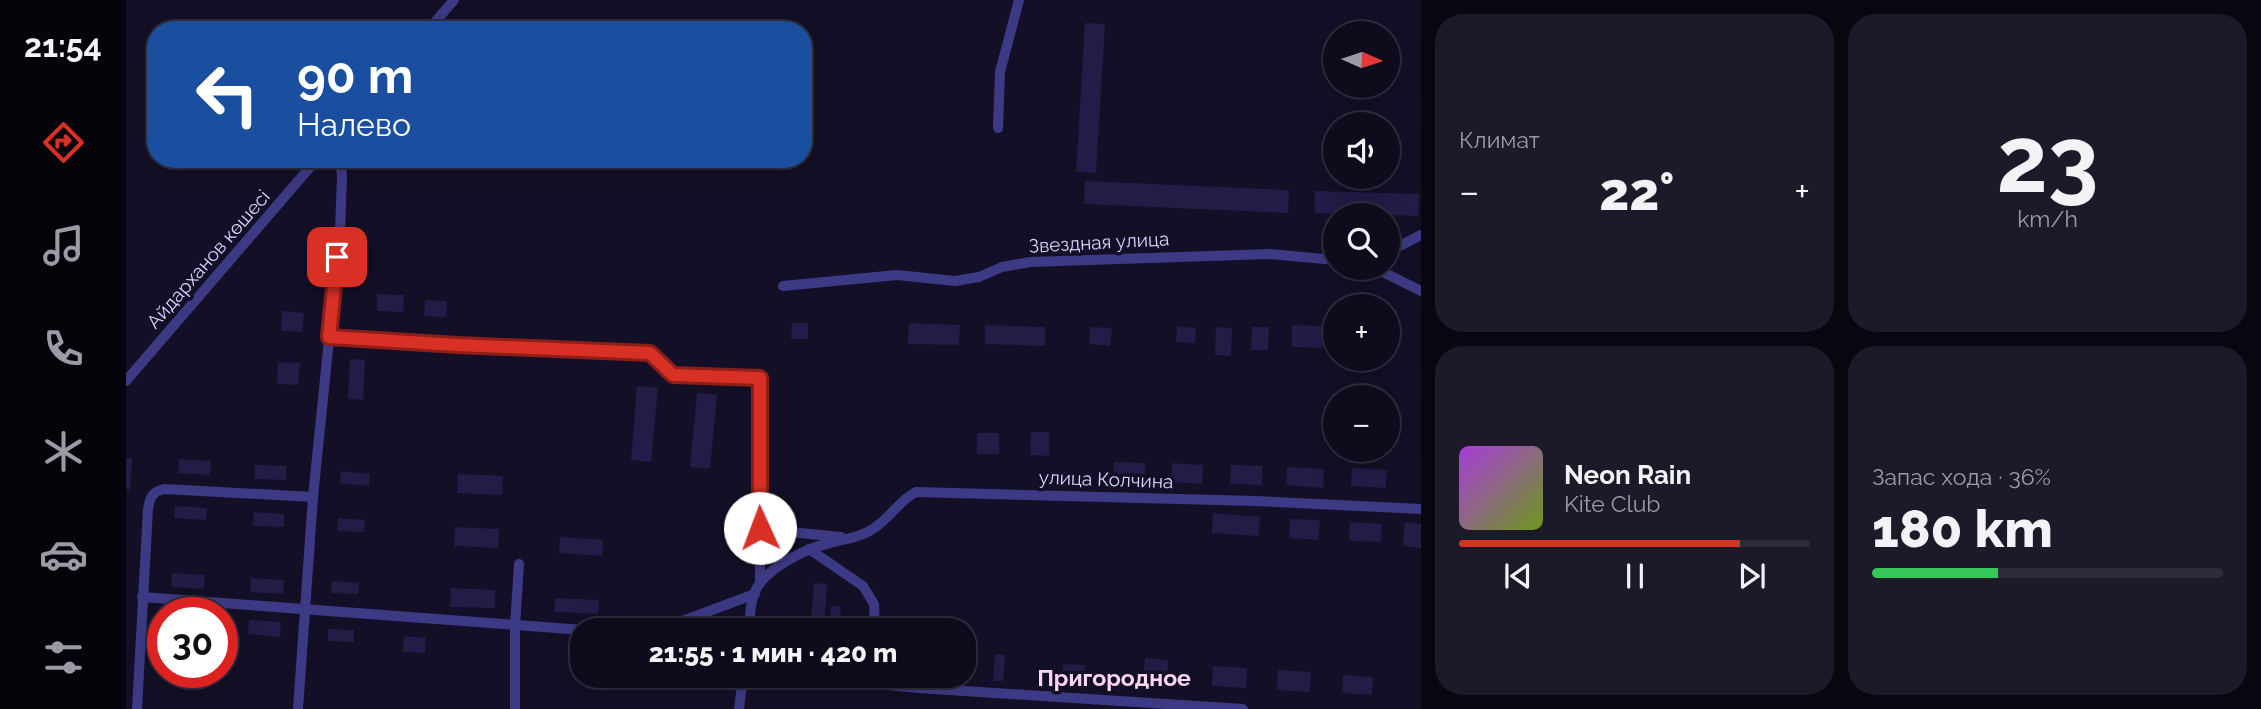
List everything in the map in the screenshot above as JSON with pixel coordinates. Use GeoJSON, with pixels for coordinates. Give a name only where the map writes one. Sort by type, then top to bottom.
{"type":"FeatureCollection","features":[{"type":"Feature","properties":{"kind":"street"},"geometry":{"type":"LineString","coordinates":[[436,21],[454,0]]}},
{"type":"Feature","properties":{"kind":"street"},"geometry":{"type":"LineString","coordinates":[[998,128],[1000,72],[1019,0]]}},
{"type":"Feature","properties":{"kind":"street","name":"Айдарханов көшесі"},"geometry":{"type":"LineString","coordinates":[[126,381],[309,168]]}},
{"type":"Feature","properties":{"kind":"street"},"geometry":{"type":"LineString","coordinates":[[298,709],[313,497],[340,230],[341,168]]}},
{"type":"Feature","properties":{"kind":"street"},"geometry":{"type":"LineString","coordinates":[[1400,246],[1421,235]]}},
{"type":"Feature","properties":{"kind":"street","name":"Звездная улица"},"geometry":{"type":"LineString","coordinates":[[783,286],[897,275],[955,281],[1030,262],[1269,254],[1323,259]]}},
{"type":"Feature","properties":{"kind":"street"},"geometry":{"type":"LineString","coordinates":[[1399,280],[1421,291]]}},
{"type":"Feature","properties":{"kind":"street"},"geometry":{"type":"LineString","coordinates":[[329,337],[650,353],[673,375],[760,378],[760,528],[757,589],[750,618]]}},
{"type":"Feature","properties":{"kind":"street"},"geometry":{"type":"LineString","coordinates":[[137,709],[150,497],[156,491],[164,489],[313,497]]}},
{"type":"Feature","properties":{"kind":"street","name":"улица Колчина"},"geometry":{"type":"LineString","coordinates":[[689,618],[757,589],[786,561],[809,549],[851,539],[871,531],[898,508],[905,497],[916,492],[1255,501],[1421,509]]}},
{"type":"Feature","properties":{"kind":"street"},"geometry":{"type":"LineString","coordinates":[[760,528],[851,539]]}},
{"type":"Feature","properties":{"kind":"street"},"geometry":{"type":"LineString","coordinates":[[809,549],[863,586],[874,604],[875,618]]}},
{"type":"Feature","properties":{"kind":"street"},"geometry":{"type":"LineString","coordinates":[[515,709],[515,625],[519,564]]}},
{"type":"Feature","properties":{"kind":"street"},"geometry":{"type":"LineString","coordinates":[[142,597],[570,629]]}},
{"type":"Feature","properties":{"kind":"street"},"geometry":{"type":"LineString","coordinates":[[739,709],[742,688]]}},
{"type":"Feature","properties":{"kind":"street"},"geometry":{"type":"LineString","coordinates":[[918,688],[1244,709]]}},
{"type":"Feature","properties":{"kind":"building"},"geometry":{"type":"Polygon","coordinates":[[[1085,23],[1105,24],[1096,173],[1076,172],[1085,23]]]}},
{"type":"Feature","properties":{"kind":"building"},"geometry":{"type":"Polygon","coordinates":[[[1085,181],[1289,190],[1288,213],[1084,204],[1085,181]]]}},
{"type":"Feature","properties":{"kind":"building"},"geometry":{"type":"Polygon","coordinates":[[[1315,191],[1419,194],[1418,216],[1400,215],[1400,203],[1323,203],[1323,213],[1315,213],[1315,191]]]}},
{"type":"Feature","properties":{"kind":"building"},"geometry":{"type":"Polygon","coordinates":[[[377,294],[404,295],[403,312],[377,311],[377,294]]]}},
{"type":"Feature","properties":{"kind":"building"},"geometry":{"type":"Polygon","coordinates":[[[425,300],[447,301],[446,317],[424,316],[425,300]]]}},
{"type":"Feature","properties":{"kind":"building"},"geometry":{"type":"Polygon","coordinates":[[[282,311],[304,313],[302,332],[281,331],[282,311]]]}},
{"type":"Feature","properties":{"kind":"building"},"geometry":{"type":"Polygon","coordinates":[[[792,323],[808,323],[808,339],[791,339],[792,323]]]}},
{"type":"Feature","properties":{"kind":"building"},"geometry":{"type":"Polygon","coordinates":[[[909,323],[960,325],[959,345],[908,344],[909,323]]]}},
{"type":"Feature","properties":{"kind":"building"},"geometry":{"type":"Polygon","coordinates":[[[985,325],[1045,327],[1045,346],[985,344],[985,325]]]}},
{"type":"Feature","properties":{"kind":"building"},"geometry":{"type":"Polygon","coordinates":[[[1292,325],[1323,326],[1323,348],[1292,347],[1292,325]]]}},
{"type":"Feature","properties":{"kind":"building"},"geometry":{"type":"Polygon","coordinates":[[[1177,326],[1196,328],[1195,343],[1176,342],[1177,326]]]}},
{"type":"Feature","properties":{"kind":"building"},"geometry":{"type":"Polygon","coordinates":[[[1090,327],[1112,328],[1110,346],[1089,344],[1090,327]]]}},
{"type":"Feature","properties":{"kind":"building"},"geometry":{"type":"Polygon","coordinates":[[[1216,327],[1232,328],[1231,356],[1215,355],[1216,327]]]}},
{"type":"Feature","properties":{"kind":"building"},"geometry":{"type":"Polygon","coordinates":[[[1252,327],[1269,327],[1268,350],[1251,350],[1252,327]]]}},
{"type":"Feature","properties":{"kind":"building"},"geometry":{"type":"Polygon","coordinates":[[[350,359],[365,360],[363,400],[348,399],[350,359]]]}},
{"type":"Feature","properties":{"kind":"building"},"geometry":{"type":"Polygon","coordinates":[[[278,362],[300,363],[298,385],[277,384],[278,362]]]}},
{"type":"Feature","properties":{"kind":"building"},"geometry":{"type":"Polygon","coordinates":[[[637,386],[658,388],[651,462],[631,460],[637,386]]]}},
{"type":"Feature","properties":{"kind":"building"},"geometry":{"type":"Polygon","coordinates":[[[697,393],[717,395],[710,469],[690,467],[697,393]]]}},
{"type":"Feature","properties":{"kind":"building"},"geometry":{"type":"Polygon","coordinates":[[[1031,432],[1049,432],[1049,456],[1030,455],[1031,432]]]}},
{"type":"Feature","properties":{"kind":"building"},"geometry":{"type":"Polygon","coordinates":[[[977,433],[999,433],[999,454],[977,454],[977,433]]]}},
{"type":"Feature","properties":{"kind":"building"},"geometry":{"type":"Polygon","coordinates":[[[126,458],[132,458],[130,490],[126,489],[126,458]]]}},
{"type":"Feature","properties":{"kind":"building"},"geometry":{"type":"Polygon","coordinates":[[[179,459],[211,461],[210,475],[178,473],[179,459]]]}},
{"type":"Feature","properties":{"kind":"building"},"geometry":{"type":"Polygon","coordinates":[[[1114,462],[1145,463],[1145,482],[1114,481],[1114,462]]]}},
{"type":"Feature","properties":{"kind":"building"},"geometry":{"type":"Polygon","coordinates":[[[1172,463],[1203,465],[1202,484],[1171,482],[1172,463]]]}},
{"type":"Feature","properties":{"kind":"building"},"geometry":{"type":"Polygon","coordinates":[[[255,465],[286,466],[286,480],[255,479],[255,465]]]}},
{"type":"Feature","properties":{"kind":"building"},"geometry":{"type":"Polygon","coordinates":[[[1231,465],[1262,466],[1262,485],[1230,484],[1231,465]]]}},
{"type":"Feature","properties":{"kind":"building"},"geometry":{"type":"Polygon","coordinates":[[[1287,467],[1324,469],[1323,488],[1286,485],[1287,467]]]}},
{"type":"Feature","properties":{"kind":"building"},"geometry":{"type":"Polygon","coordinates":[[[1352,468],[1387,470],[1386,488],[1351,486],[1352,468]]]}},
{"type":"Feature","properties":{"kind":"building"},"geometry":{"type":"Polygon","coordinates":[[[341,471],[370,474],[369,486],[340,483],[341,471]]]}},
{"type":"Feature","properties":{"kind":"building"},"geometry":{"type":"Polygon","coordinates":[[[458,474],[503,476],[502,495],[457,493],[458,474]]]}},
{"type":"Feature","properties":{"kind":"building"},"geometry":{"type":"Polygon","coordinates":[[[175,506],[207,508],[206,520],[174,518],[175,506]]]}},
{"type":"Feature","properties":{"kind":"building"},"geometry":{"type":"Polygon","coordinates":[[[254,512],[284,514],[284,527],[253,526],[254,512]]]}},
{"type":"Feature","properties":{"kind":"building"},"geometry":{"type":"Polygon","coordinates":[[[1213,513],[1260,517],[1258,536],[1212,533],[1213,513]]]}},
{"type":"Feature","properties":{"kind":"building"},"geometry":{"type":"Polygon","coordinates":[[[338,518],[365,520],[364,532],[338,531],[338,518]]]}},
{"type":"Feature","properties":{"kind":"building"},"geometry":{"type":"Polygon","coordinates":[[[1290,519],[1320,520],[1318,540],[1289,538],[1290,519]]]}},
{"type":"Feature","properties":{"kind":"building"},"geometry":{"type":"Polygon","coordinates":[[[1350,522],[1382,524],[1381,542],[1349,541],[1350,522]]]}},
{"type":"Feature","properties":{"kind":"building"},"geometry":{"type":"Polygon","coordinates":[[[1405,522],[1421,524],[1421,548],[1403,546],[1405,522]]]}},
{"type":"Feature","properties":{"kind":"building"},"geometry":{"type":"Polygon","coordinates":[[[455,527],[499,529],[498,548],[454,546],[455,527]]]}},
{"type":"Feature","properties":{"kind":"building"},"geometry":{"type":"Polygon","coordinates":[[[560,537],[603,540],[602,556],[559,553],[560,537]]]}},
{"type":"Feature","properties":{"kind":"building"},"geometry":{"type":"Polygon","coordinates":[[[172,573],[205,575],[204,589],[171,587],[172,573]]]}},
{"type":"Feature","properties":{"kind":"building"},"geometry":{"type":"Polygon","coordinates":[[[251,578],[284,580],[283,594],[250,592],[251,578]]]}},
{"type":"Feature","properties":{"kind":"building"},"geometry":{"type":"Polygon","coordinates":[[[332,581],[359,583],[358,594],[331,593],[332,581]]]}},
{"type":"Feature","properties":{"kind":"building"},"geometry":{"type":"Polygon","coordinates":[[[814,583],[827,584],[825,618],[811,618],[814,583]]]}},
{"type":"Feature","properties":{"kind":"building"},"geometry":{"type":"Polygon","coordinates":[[[451,588],[495,590],[495,608],[450,607],[451,588]]]}},
{"type":"Feature","properties":{"kind":"building"},"geometry":{"type":"Polygon","coordinates":[[[555,598],[599,600],[598,614],[555,612],[555,598]]]}},
{"type":"Feature","properties":{"kind":"building"},"geometry":{"type":"Polygon","coordinates":[[[831,606],[841,606],[840,617],[848,617],[848,618],[830,618],[831,606]]]}},
{"type":"Feature","properties":{"kind":"building"},"geometry":{"type":"Polygon","coordinates":[[[249,620],[281,622],[280,637],[248,634],[249,620]]]}},
{"type":"Feature","properties":{"kind":"building"},"geometry":{"type":"Polygon","coordinates":[[[328,629],[354,630],[354,642],[328,641],[328,629]]]}},
{"type":"Feature","properties":{"kind":"building"},"geometry":{"type":"Polygon","coordinates":[[[404,636],[426,638],[425,653],[403,652],[404,636]]]}},
{"type":"Feature","properties":{"kind":"building"},"geometry":{"type":"Polygon","coordinates":[[[995,654],[1005,655],[1003,681],[993,681],[995,654]]]}},
{"type":"Feature","properties":{"kind":"building"},"geometry":{"type":"Polygon","coordinates":[[[1145,658],[1168,660],[1167,683],[1143,681],[1145,658]]]}},
{"type":"Feature","properties":{"kind":"building"},"geometry":{"type":"Polygon","coordinates":[[[1063,664],[1085,665],[1084,679],[1063,677],[1063,664]]]}},
{"type":"Feature","properties":{"kind":"building"},"geometry":{"type":"Polygon","coordinates":[[[1213,666],[1247,668],[1246,688],[1212,686],[1213,666]]]}},
{"type":"Feature","properties":{"kind":"building"},"geometry":{"type":"Polygon","coordinates":[[[1278,670],[1311,672],[1310,692],[1277,690],[1278,670]]]}},
{"type":"Feature","properties":{"kind":"building"},"geometry":{"type":"Polygon","coordinates":[[[1343,675],[1373,677],[1372,695],[1342,693],[1343,675]]]}},
{"type":"Feature","properties":{"kind":"district","name":"Пригородное"},"geometry":{"type":"Point","coordinates":[1114,677]}},
{"type":"Feature","properties":{"kind":"route"},"geometry":{"type":"LineString","coordinates":[[337,257],[329,337],[650,353],[673,375],[760,378],[760,528]]}}]}
